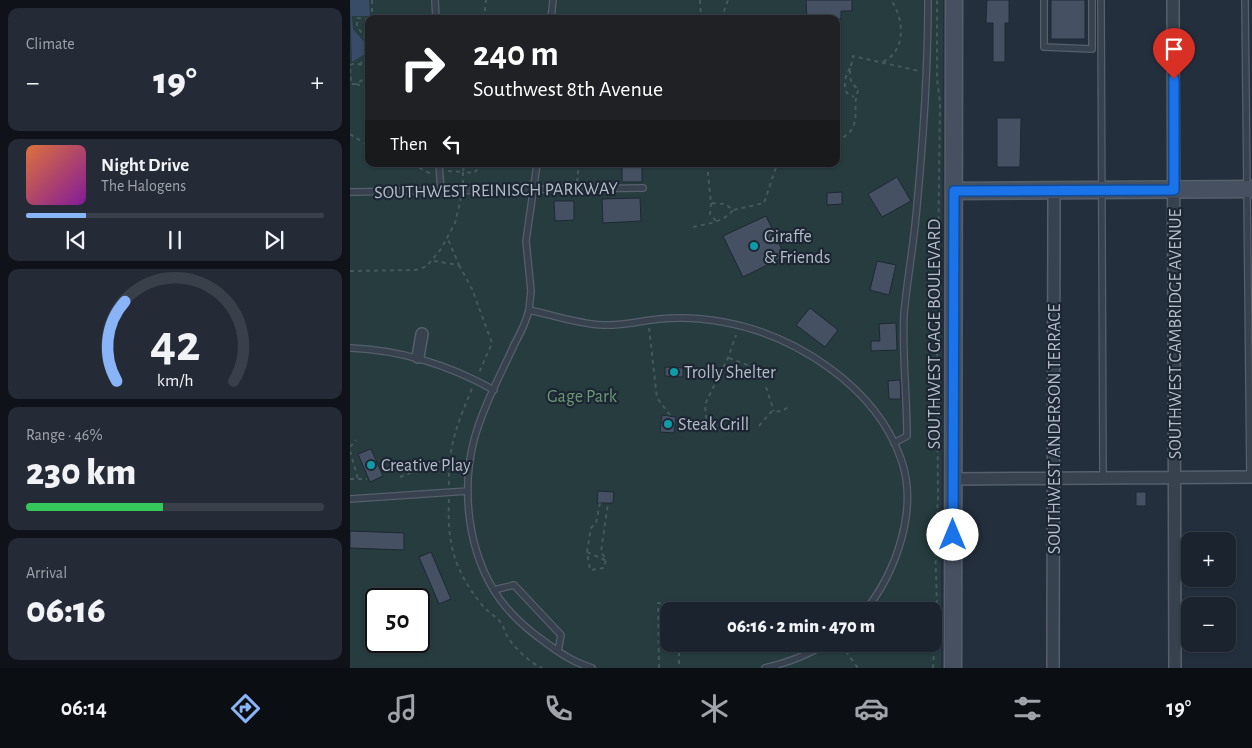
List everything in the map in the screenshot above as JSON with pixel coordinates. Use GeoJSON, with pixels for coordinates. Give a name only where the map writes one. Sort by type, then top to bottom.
{"type":"FeatureCollection","features":[{"type":"Feature","properties":{"kind":"main road","name":"SOUTHWEST GAGE BOULEVARD"},"geometry":{"type":"LineString","coordinates":[[953,668],[954,0]]}},
{"type":"Feature","properties":{"kind":"main road"},"geometry":{"type":"LineString","coordinates":[[954,191],[1249,189]]}},
{"type":"Feature","properties":{"kind":"street","name":"SOUTHWEST CAMBRIDGE AVENUE"},"geometry":{"type":"LineString","coordinates":[[1173,0],[1176,476],[1175,668]]}},
{"type":"Feature","properties":{"kind":"street","name":"SOUTHWEST ANDERSON TERRACE"},"geometry":{"type":"LineString","coordinates":[[1053,668],[1054,190]]}},
{"type":"Feature","properties":{"kind":"street"},"geometry":{"type":"LineString","coordinates":[[418,358],[422,334]]}},
{"type":"Feature","properties":{"kind":"street"},"geometry":{"type":"LineString","coordinates":[[953,479],[1176,476],[1251,477]]}},
{"type":"Feature","properties":{"kind":"lane"},"geometry":{"type":"LineString","coordinates":[[435,0],[436,15]]}},
{"type":"Feature","properties":{"kind":"lane"},"geometry":{"type":"LineString","coordinates":[[551,15],[553,0]]}},
{"type":"Feature","properties":{"kind":"lane"},"geometry":{"type":"LineString","coordinates":[[894,443],[906,436],[904,316],[909,260],[916,219],[929,51],[928,0]]}},
{"type":"Feature","properties":{"kind":"lane"},"geometry":{"type":"LineString","coordinates":[[1044,0],[1044,47],[1092,50],[1092,0]]}},
{"type":"Feature","properties":{"kind":"lane"},"geometry":{"type":"LineString","coordinates":[[1101,0],[1103,478]]}},
{"type":"Feature","properties":{"kind":"lane"},"geometry":{"type":"LineString","coordinates":[[1245,0],[1249,189],[1251,477]]}},
{"type":"Feature","properties":{"kind":"lane"},"geometry":{"type":"LineString","coordinates":[[439,167],[440,192]]}},
{"type":"Feature","properties":{"kind":"lane"},"geometry":{"type":"LineString","coordinates":[[537,167],[526,241],[530,291],[529,310],[474,441],[468,491],[470,519],[476,546],[494,590],[524,625],[558,651],[592,668]]}},
{"type":"Feature","properties":{"kind":"lane","name":"SOUTHWEST REINISCH PARKWAY"},"geometry":{"type":"LineString","coordinates":[[350,192],[462,192],[643,188]]}},
{"type":"Feature","properties":{"kind":"lane"},"geometry":{"type":"LineString","coordinates":[[529,310],[604,325],[659,319],[701,319],[736,325],[764,333],[807,355],[843,380],[886,425],[902,460],[907,493],[902,530],[886,581],[871,602]]}},
{"type":"Feature","properties":{"kind":"lane"},"geometry":{"type":"LineString","coordinates":[[350,348],[377,350],[418,358],[457,371],[494,390]]}},
{"type":"Feature","properties":{"kind":"lane"},"geometry":{"type":"LineString","coordinates":[[350,499],[468,491]]}},
{"type":"Feature","properties":{"kind":"lane"},"geometry":{"type":"LineString","coordinates":[[494,590],[514,584],[561,635],[558,651]]}},
{"type":"Feature","properties":{"kind":"lane"},"geometry":{"type":"LineString","coordinates":[[765,668],[812,652]]}},
{"type":"Feature","properties":{"kind":"path"},"geometry":{"type":"LineString","coordinates":[[370,15],[372,0]]}},
{"type":"Feature","properties":{"kind":"path"},"geometry":{"type":"LineString","coordinates":[[484,15],[486,0]]}},
{"type":"Feature","properties":{"kind":"path"},"geometry":{"type":"LineString","coordinates":[[700,0],[701,15]]}},
{"type":"Feature","properties":{"kind":"path"},"geometry":{"type":"LineString","coordinates":[[722,15],[728,0]]}},
{"type":"Feature","properties":{"kind":"path"},"geometry":{"type":"LineString","coordinates":[[881,62],[892,55],[901,36],[900,19],[891,0]]}},
{"type":"Feature","properties":{"kind":"path"},"geometry":{"type":"LineString","coordinates":[[933,668],[937,605],[935,543],[938,498],[937,343],[940,102],[937,79],[937,0]]}},
{"type":"Feature","properties":{"kind":"path"},"geometry":{"type":"LineString","coordinates":[[364,35],[357,26],[357,18],[365,19]]}},
{"type":"Feature","properties":{"kind":"path"},"geometry":{"type":"LineString","coordinates":[[840,139],[848,134],[854,125],[857,115],[854,97],[859,89],[850,80],[853,56],[923,72]]}},
{"type":"Feature","properties":{"kind":"path"},"geometry":{"type":"LineString","coordinates":[[360,65],[365,57]]}},
{"type":"Feature","properties":{"kind":"path"},"geometry":{"type":"LineString","coordinates":[[365,67],[356,63],[350,66],[351,84],[365,87]]}},
{"type":"Feature","properties":{"kind":"path"},"geometry":{"type":"LineString","coordinates":[[851,66],[846,76],[845,88],[847,94],[854,97]]}},
{"type":"Feature","properties":{"kind":"path"},"geometry":{"type":"LineString","coordinates":[[356,84],[365,78]]}},
{"type":"Feature","properties":{"kind":"path"},"geometry":{"type":"LineString","coordinates":[[350,134],[365,143]]}},
{"type":"Feature","properties":{"kind":"path"},"geometry":{"type":"LineString","coordinates":[[417,167],[439,180]]}},
{"type":"Feature","properties":{"kind":"path"},"geometry":{"type":"LineString","coordinates":[[350,271],[416,270],[433,261],[448,237],[458,215],[464,167]]}},
{"type":"Feature","properties":{"kind":"path"},"geometry":{"type":"LineString","coordinates":[[448,171],[474,173],[480,167]]}},
{"type":"Feature","properties":{"kind":"path"},"geometry":{"type":"LineString","coordinates":[[576,190],[579,167]]}},
{"type":"Feature","properties":{"kind":"path"},"geometry":{"type":"LineString","coordinates":[[707,167],[711,203],[710,214],[716,221]]}},
{"type":"Feature","properties":{"kind":"path"},"geometry":{"type":"LineString","coordinates":[[693,227],[716,221],[729,215],[732,210],[764,203],[776,167]]}},
{"type":"Feature","properties":{"kind":"path"},"geometry":{"type":"LineString","coordinates":[[711,203],[725,204],[732,210]]}},
{"type":"Feature","properties":{"kind":"path"},"geometry":{"type":"LineString","coordinates":[[433,261],[459,265],[448,237]]}},
{"type":"Feature","properties":{"kind":"path"},"geometry":{"type":"LineString","coordinates":[[649,328],[657,398],[670,415]]}},
{"type":"Feature","properties":{"kind":"path"},"geometry":{"type":"LineString","coordinates":[[716,425],[707,426],[706,406],[728,358],[736,334]]}},
{"type":"Feature","properties":{"kind":"path"},"geometry":{"type":"LineString","coordinates":[[728,358],[754,368]]}},
{"type":"Feature","properties":{"kind":"path"},"geometry":{"type":"LineString","coordinates":[[766,387],[774,411]]}},
{"type":"Feature","properties":{"kind":"path"},"geometry":{"type":"LineString","coordinates":[[759,426],[769,414],[774,411],[782,412],[789,406]]}},
{"type":"Feature","properties":{"kind":"path"},"geometry":{"type":"LineString","coordinates":[[350,446],[356,440]]}},
{"type":"Feature","properties":{"kind":"path"},"geometry":{"type":"LineString","coordinates":[[350,451],[358,479]]}},
{"type":"Feature","properties":{"kind":"path"},"geometry":{"type":"LineString","coordinates":[[400,477],[449,458]]}},
{"type":"Feature","properties":{"kind":"path"},"geometry":{"type":"LineString","coordinates":[[350,479],[367,479]]}},
{"type":"Feature","properties":{"kind":"path"},"geometry":{"type":"LineString","coordinates":[[449,484],[451,552],[457,567],[471,591],[490,614],[501,623],[507,636],[532,663],[542,668]]}},
{"type":"Feature","properties":{"kind":"path"},"geometry":{"type":"LineString","coordinates":[[600,503],[596,523],[591,528],[587,552],[590,570],[604,568],[606,560],[601,552],[608,503]]}},
{"type":"Feature","properties":{"kind":"path"},"geometry":{"type":"LineString","coordinates":[[587,552],[606,560]]}},
{"type":"Feature","properties":{"kind":"path"},"geometry":{"type":"LineString","coordinates":[[658,668],[658,603],[660,603]]}},
{"type":"Feature","properties":{"kind":"path"},"geometry":{"type":"LineString","coordinates":[[679,652],[679,668]]}},
{"type":"Feature","properties":{"kind":"path"},"geometry":{"type":"LineString","coordinates":[[846,652],[858,668]]}},
{"type":"Feature","properties":{"kind":"green space","name":"Gage Park"},"geometry":{"type":"Polygon","coordinates":[[[350,0],[943,0],[941,602],[660,602],[660,652],[941,652],[941,668],[350,668],[350,0]]]}},
{"type":"Feature","properties":{"kind":"water"},"geometry":{"type":"Polygon","coordinates":[[[350,0],[369,0],[370,15],[352,16],[353,29],[365,43],[365,54],[352,62],[350,0]]]}},
{"type":"Feature","properties":{"kind":"building"},"geometry":{"type":"Polygon","coordinates":[[[806,0],[852,0],[852,11],[841,11],[841,19],[840,15],[807,15],[806,0]]]}},
{"type":"Feature","properties":{"kind":"building"},"geometry":{"type":"Polygon","coordinates":[[[987,0],[1009,0],[1009,23],[1005,23],[1005,62],[993,62],[993,23],[986,23],[987,0]]]}},
{"type":"Feature","properties":{"kind":"building"},"geometry":{"type":"Polygon","coordinates":[[[1051,0],[1085,0],[1085,39],[1051,39],[1051,0]]]}},
{"type":"Feature","properties":{"kind":"building"},"geometry":{"type":"Polygon","coordinates":[[[997,118],[1021,118],[1020,167],[997,167],[997,118]]]}},
{"type":"Feature","properties":{"kind":"building"},"geometry":{"type":"Polygon","coordinates":[[[622,167],[642,167],[642,182],[622,182],[622,167]]]}},
{"type":"Feature","properties":{"kind":"building"},"geometry":{"type":"Polygon","coordinates":[[[897,177],[911,201],[882,217],[868,194],[897,177]]]}},
{"type":"Feature","properties":{"kind":"building"},"geometry":{"type":"Polygon","coordinates":[[[842,192],[842,204],[827,205],[827,193],[842,192]]]}},
{"type":"Feature","properties":{"kind":"building"},"geometry":{"type":"Polygon","coordinates":[[[640,198],[641,221],[603,223],[602,199],[640,198]]]}},
{"type":"Feature","properties":{"kind":"building"},"geometry":{"type":"Polygon","coordinates":[[[554,201],[574,201],[574,220],[555,221],[554,201]]]}},
{"type":"Feature","properties":{"kind":"building","name":"Giraffe & Friends"},"geometry":{"type":"Polygon","coordinates":[[[766,216],[785,256],[743,277],[723,236],[766,216]]]}},
{"type":"Feature","properties":{"kind":"building"},"geometry":{"type":"Polygon","coordinates":[[[877,261],[896,265],[889,295],[870,290],[877,261]]]}},
{"type":"Feature","properties":{"kind":"building"},"geometry":{"type":"Polygon","coordinates":[[[810,308],[838,330],[825,347],[796,325],[810,308]]]}},
{"type":"Feature","properties":{"kind":"building"},"geometry":{"type":"Polygon","coordinates":[[[896,323],[897,350],[871,351],[871,341],[880,341],[879,324],[896,323]]]}},
{"type":"Feature","properties":{"kind":"building","name":"Trolly Shelter"},"geometry":{"type":"Polygon","coordinates":[[[665,367],[683,368],[683,377],[665,376],[665,367]]]}},
{"type":"Feature","properties":{"kind":"building"},"geometry":{"type":"Polygon","coordinates":[[[900,380],[901,399],[889,399],[888,381],[900,380]]]}},
{"type":"Feature","properties":{"kind":"building","name":"Steak Grill"},"geometry":{"type":"Polygon","coordinates":[[[662,415],[676,417],[674,433],[660,432],[662,415]]]}},
{"type":"Feature","properties":{"kind":"building","name":"Creative Play"},"geometry":{"type":"Polygon","coordinates":[[[371,449],[383,476],[370,482],[358,454],[371,449]]]}},
{"type":"Feature","properties":{"kind":"building"},"geometry":{"type":"Polygon","coordinates":[[[598,491],[614,492],[613,503],[597,503],[598,491]]]}},
{"type":"Feature","properties":{"kind":"building"},"geometry":{"type":"Polygon","coordinates":[[[1136,492],[1146,492],[1146,506],[1136,506],[1136,492]]]}},
{"type":"Feature","properties":{"kind":"building"},"geometry":{"type":"Polygon","coordinates":[[[350,531],[404,533],[404,550],[350,548],[350,531]]]}},
{"type":"Feature","properties":{"kind":"building"},"geometry":{"type":"Polygon","coordinates":[[[431,552],[451,599],[439,604],[419,557],[431,552]]]}},
{"type":"Feature","properties":{"kind":"place","name":"Giraffe & Friends"},"geometry":{"type":"Point","coordinates":[754,246]}},
{"type":"Feature","properties":{"kind":"place","name":"Trolly Shelter"},"geometry":{"type":"Point","coordinates":[674,372]}},
{"type":"Feature","properties":{"kind":"place","name":"Steak Grill"},"geometry":{"type":"Point","coordinates":[668,424]}},
{"type":"Feature","properties":{"kind":"place","name":"Creative Play"},"geometry":{"type":"Point","coordinates":[371,465]}},
{"type":"Feature","properties":{"kind":"route"},"geometry":{"type":"LineString","coordinates":[[953,535],[954,191],[1174,190],[1174,79]]}}]}
